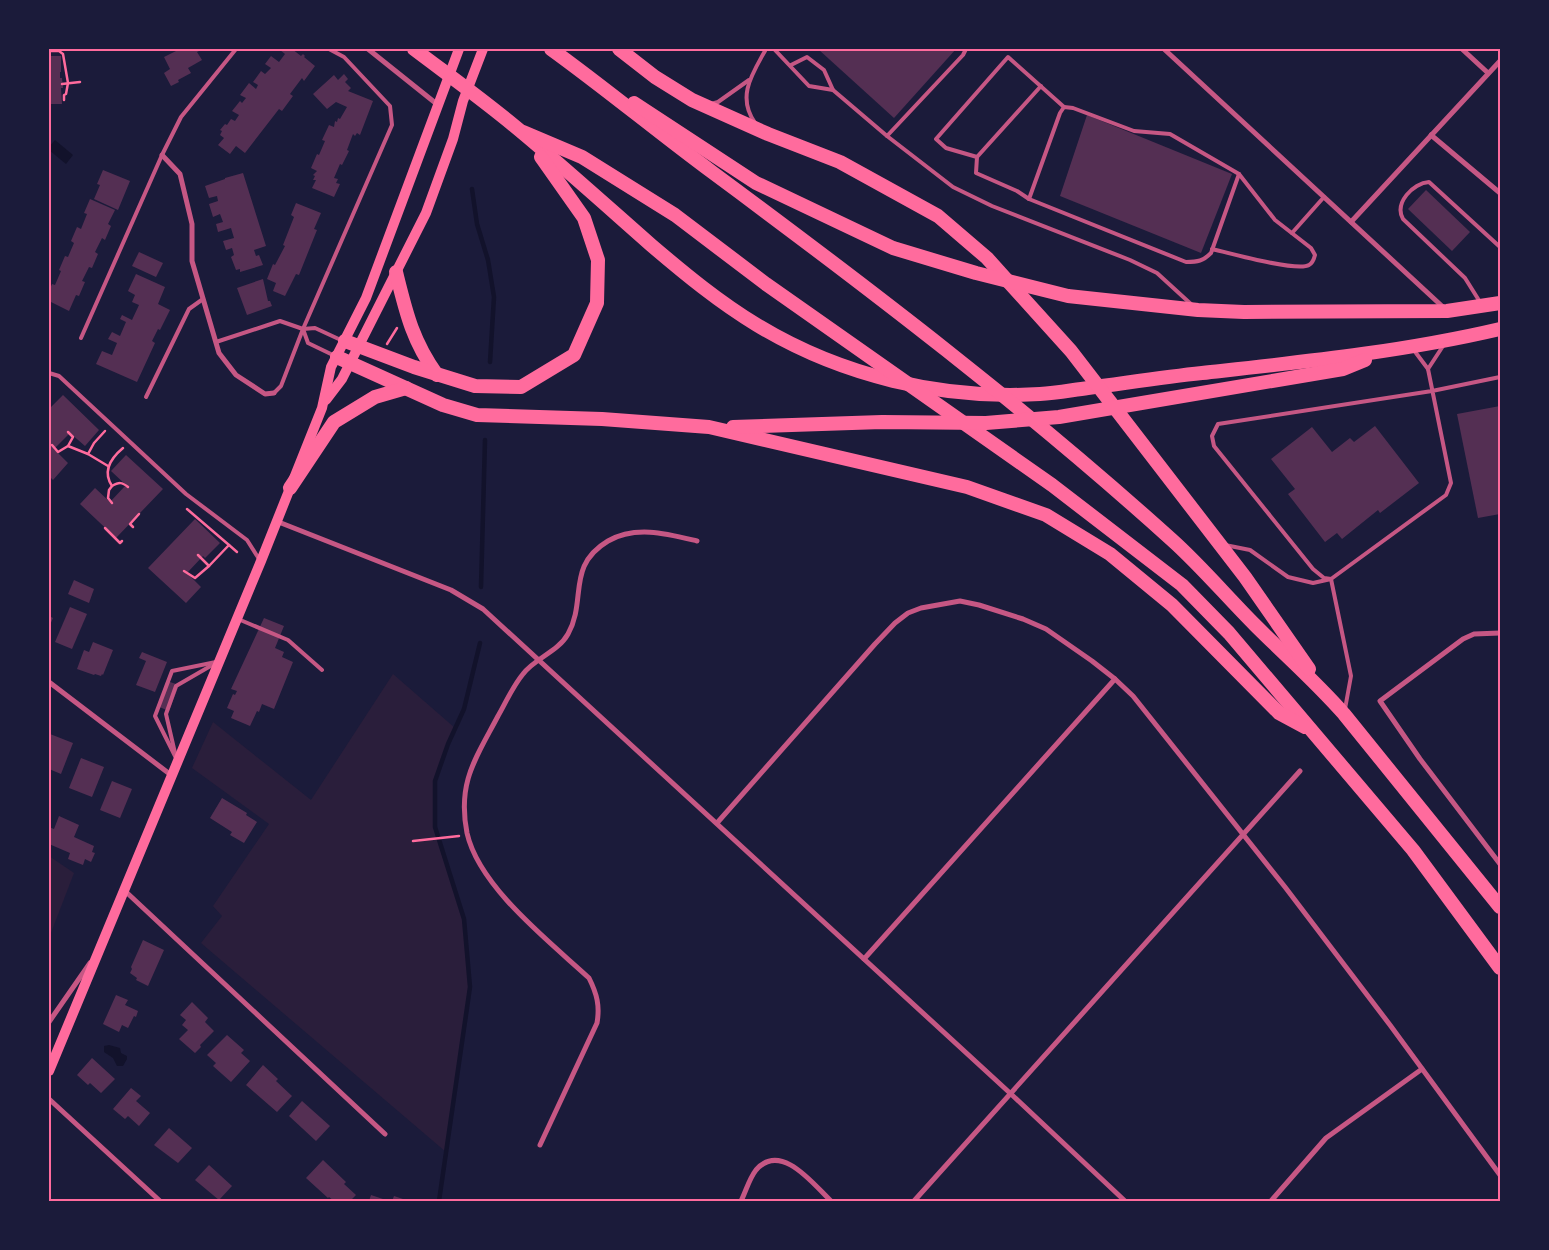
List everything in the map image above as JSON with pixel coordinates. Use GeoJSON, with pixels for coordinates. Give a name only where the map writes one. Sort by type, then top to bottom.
{"type":"FeatureCollection","features":[{"type":"Feature","properties":{"kind":"highway"},"geometry":{"type":"LineString","coordinates":[[414,49],[523,132],[706,290],[758,326],[815,355],[876,376],[925,388],[975,394],[1042,394],[1342,358],[1447,341],[1500,329]]}},
{"type":"Feature","properties":{"kind":"highway"},"geometry":{"type":"LineString","coordinates":[[619,49],[655,77],[692,100],[840,162],[938,216],[987,258],[1071,351],[1220,544],[1327,695]]}},
{"type":"Feature","properties":{"kind":"highway"},"geometry":{"type":"LineString","coordinates":[[553,51],[756,183],[893,248],[976,273],[1068,296],[1198,310],[1244,312],[1447,311],[1500,303]]}},
{"type":"Feature","properties":{"kind":"highway"},"geometry":{"type":"LineString","coordinates":[[553,51],[650,127],[928,335],[1029,415],[1174,542],[1344,714],[1500,907]]}},
{"type":"Feature","properties":{"kind":"highway"},"geometry":{"type":"LineString","coordinates":[[351,344],[437,375],[475,386],[521,387],[574,355],[597,303],[598,260],[584,218],[523,132]]}},
{"type":"Feature","properties":{"kind":"highway"},"geometry":{"type":"LineString","coordinates":[[523,132],[582,157],[675,215],[766,284],[1052,485],[1182,585],[1229,634],[1413,850],[1500,968]]}},
{"type":"Feature","properties":{"kind":"highway"},"geometry":{"type":"LineString","coordinates":[[396,272],[412,331],[426,360],[437,375]]}},
{"type":"Feature","properties":{"kind":"highway"},"geometry":{"type":"LineString","coordinates":[[343,360],[443,405],[477,415],[621,420],[709,428],[882,422],[986,423],[1059,417],[1343,369],[1389,351]]}},
{"type":"Feature","properties":{"kind":"highway"},"geometry":{"type":"LineString","coordinates":[[290,488],[334,422],[375,397],[406,388]]}},
{"type":"Feature","properties":{"kind":"highway"},"geometry":{"type":"LineString","coordinates":[[709,428],[967,487],[1046,515],[1110,554],[1172,605],[1279,713],[1312,732]]}},
{"type":"Feature","properties":{"kind":"main road"},"geometry":{"type":"LineString","coordinates":[[351,344],[366,298],[459,49]]}},
{"type":"Feature","properties":{"kind":"main road"},"geometry":{"type":"LineString","coordinates":[[324,402],[342,380],[343,360],[351,344],[396,272],[426,212],[453,139],[463,101],[483,49]]}},
{"type":"Feature","properties":{"kind":"main road"},"geometry":{"type":"LineString","coordinates":[[49,1071],[123,889],[261,561],[324,402],[331,367],[343,360]]}},
{"type":"Feature","properties":{"kind":"street"},"geometry":{"type":"LineString","coordinates":[[368,49],[438,106]]}},
{"type":"Feature","properties":{"kind":"street"},"geometry":{"type":"LineString","coordinates":[[1164,49],[1447,311]]}},
{"type":"Feature","properties":{"kind":"street"},"geometry":{"type":"LineString","coordinates":[[1462,49],[1488,73]]}},
{"type":"Feature","properties":{"kind":"street"},"geometry":{"type":"LineString","coordinates":[[1351,222],[1500,60]]}},
{"type":"Feature","properties":{"kind":"street"},"geometry":{"type":"LineString","coordinates":[[1431,135],[1500,193]]}},
{"type":"Feature","properties":{"kind":"street"},"geometry":{"type":"LineString","coordinates":[[162,155],[180,174],[192,224],[192,261],[219,352],[236,375],[265,394],[274,392]]}},
{"type":"Feature","properties":{"kind":"street"},"geometry":{"type":"LineString","coordinates":[[276,521],[451,590],[483,609],[1125,1201]]}},
{"type":"Feature","properties":{"kind":"street"},"geometry":{"type":"LineString","coordinates":[[540,1145],[597,1023],[600,1008],[590,978],[513,908],[497,890],[475,856],[467,834],[464,811],[469,772],[478,752],[523,672],[556,648],[568,635],[577,606],[580,572],[597,550],[608,541],[638,532],[657,532],[696,540]]}},
{"type":"Feature","properties":{"kind":"street"},"geometry":{"type":"LineString","coordinates":[[717,824],[875,644],[895,623],[908,613],[921,608],[960,602],[988,608],[1023,619],[1046,629],[1092,661],[1133,696],[1385,1017],[1500,1175]]}},
{"type":"Feature","properties":{"kind":"street"},"geometry":{"type":"LineString","coordinates":[[1500,633],[1474,634],[1463,639],[1380,701],[1420,759],[1500,864]]}},
{"type":"Feature","properties":{"kind":"street"},"geometry":{"type":"LineString","coordinates":[[864,959],[1115,679]]}},
{"type":"Feature","properties":{"kind":"street"},"geometry":{"type":"LineString","coordinates":[[49,682],[171,775]]}},
{"type":"Feature","properties":{"kind":"street"},"geometry":{"type":"LineString","coordinates":[[914,1201],[1300,770]]}},
{"type":"Feature","properties":{"kind":"street"},"geometry":{"type":"LineString","coordinates":[[123,889],[384,1134]]}},
{"type":"Feature","properties":{"kind":"street"},"geometry":{"type":"LineString","coordinates":[[49,1022],[97,952]]}},
{"type":"Feature","properties":{"kind":"street"},"geometry":{"type":"LineString","coordinates":[[1271,1201],[1326,1138],[1422,1069]]}},
{"type":"Feature","properties":{"kind":"street"},"geometry":{"type":"LineString","coordinates":[[49,1099],[160,1201]]}},
{"type":"Feature","properties":{"kind":"street"},"geometry":{"type":"LineString","coordinates":[[742,1201],[758,1168],[769,1161],[783,1160],[797,1167],[831,1201]]}},
{"type":"Feature","properties":{"kind":"lane"},"geometry":{"type":"LineString","coordinates":[[81,338],[162,155],[181,117],[236,49]]}},
{"type":"Feature","properties":{"kind":"lane"},"geometry":{"type":"LineString","coordinates":[[274,392],[281,386],[303,330],[392,125],[390,106],[344,57],[329,49]]}},
{"type":"Feature","properties":{"kind":"lane"},"geometry":{"type":"LineString","coordinates":[[761,130],[748,113],[747,101],[749,80],[766,49]]}},
{"type":"Feature","properties":{"kind":"lane"},"geometry":{"type":"LineString","coordinates":[[774,49],[809,86],[833,90]]}},
{"type":"Feature","properties":{"kind":"lane"},"geometry":{"type":"LineString","coordinates":[[887,136],[963,55],[966,49]]}},
{"type":"Feature","properties":{"kind":"lane"},"geometry":{"type":"LineString","coordinates":[[791,65],[807,57],[824,70],[833,90],[887,136],[952,187],[992,206],[1130,260],[1157,273],[1198,310]]}},
{"type":"Feature","properties":{"kind":"lane"},"geometry":{"type":"LineString","coordinates":[[977,157],[946,148],[936,138],[1008,57],[1064,107],[1073,108],[1134,130],[1170,134],[1239,174],[1275,220],[1311,248],[1315,256],[1310,265],[1303,267],[1288,266],[1212,249]]}},
{"type":"Feature","properties":{"kind":"lane"},"geometry":{"type":"LineString","coordinates":[[704,106],[718,102],[749,80]]}},
{"type":"Feature","properties":{"kind":"lane"},"geometry":{"type":"LineString","coordinates":[[1041,86],[977,157],[976,173],[1017,191],[1030,199],[1186,262],[1205,260],[1212,249],[1239,174]]}},
{"type":"Feature","properties":{"kind":"lane"},"geometry":{"type":"LineString","coordinates":[[1030,199],[1060,113],[1064,107]]}},
{"type":"Feature","properties":{"kind":"lane"},"geometry":{"type":"LineString","coordinates":[[1483,306],[1464,278],[1403,219],[1400,214],[1401,202],[1417,185],[1429,182],[1500,247]]}},
{"type":"Feature","properties":{"kind":"lane"},"geometry":{"type":"LineString","coordinates":[[1292,233],[1324,197]]}},
{"type":"Feature","properties":{"kind":"lane"},"geometry":{"type":"LineString","coordinates":[[146,397],[190,309],[203,299]]}},
{"type":"Feature","properties":{"kind":"lane"},"geometry":{"type":"LineString","coordinates":[[216,342],[280,321],[303,330],[315,328],[351,344]]}},
{"type":"Feature","properties":{"kind":"lane"},"geometry":{"type":"LineString","coordinates":[[303,330],[308,343],[343,360]]}},
{"type":"Feature","properties":{"kind":"lane"},"geometry":{"type":"LineString","coordinates":[[1428,369],[1447,341]]}},
{"type":"Feature","properties":{"kind":"lane"},"geometry":{"type":"LineString","coordinates":[[1220,544],[1250,550],[1288,577],[1313,583],[1331,579],[1446,495],[1450,483],[1428,369],[1411,347]]}},
{"type":"Feature","properties":{"kind":"lane"},"geometry":{"type":"LineString","coordinates":[[49,373],[58,376],[186,494],[247,540],[261,561]]}},
{"type":"Feature","properties":{"kind":"lane"},"geometry":{"type":"LineString","coordinates":[[1331,579],[1324,578],[1313,569],[1214,446],[1212,436],[1218,424],[1432,391],[1500,377]]}},
{"type":"Feature","properties":{"kind":"lane"},"geometry":{"type":"LineString","coordinates":[[1331,579],[1351,676],[1344,714]]}},
{"type":"Feature","properties":{"kind":"lane"},"geometry":{"type":"LineString","coordinates":[[237,619],[288,640],[322,670]]}},
{"type":"Feature","properties":{"kind":"lane"},"geometry":{"type":"LineString","coordinates":[[177,760],[166,714],[176,686],[219,662]]}},
{"type":"Feature","properties":{"kind":"lane"},"geometry":{"type":"LineString","coordinates":[[177,760],[155,716],[172,671],[219,662]]}},
{"type":"Feature","properties":{"kind":"path"},"geometry":{"type":"LineString","coordinates":[[51,51],[59,51],[63,54],[68,83],[64,100]]}},
{"type":"Feature","properties":{"kind":"path"},"geometry":{"type":"LineString","coordinates":[[62,84],[80,82]]}},
{"type":"Feature","properties":{"kind":"path"},"geometry":{"type":"LineString","coordinates":[[384,350],[397,328]]}},
{"type":"Feature","properties":{"kind":"path"},"geometry":{"type":"LineString","coordinates":[[88,454],[94,442],[105,431]]}},
{"type":"Feature","properties":{"kind":"path"},"geometry":{"type":"LineString","coordinates":[[52,445],[58,452],[68,446],[73,437],[68,432]]}},
{"type":"Feature","properties":{"kind":"path"},"geometry":{"type":"LineString","coordinates":[[68,446],[88,454],[108,466]]}},
{"type":"Feature","properties":{"kind":"path"},"geometry":{"type":"LineString","coordinates":[[112,486],[108,480],[108,466],[111,460],[123,448]]}},
{"type":"Feature","properties":{"kind":"path"},"geometry":{"type":"LineString","coordinates":[[112,503],[108,498],[108,494],[112,486],[122,483],[128,487]]}},
{"type":"Feature","properties":{"kind":"path"},"geometry":{"type":"LineString","coordinates":[[187,509],[237,552]]}},
{"type":"Feature","properties":{"kind":"path"},"geometry":{"type":"LineString","coordinates":[[133,527],[130,524],[139,514]]}},
{"type":"Feature","properties":{"kind":"path"},"geometry":{"type":"LineString","coordinates":[[105,528],[120,543],[122,541]]}},
{"type":"Feature","properties":{"kind":"path"},"geometry":{"type":"LineString","coordinates":[[184,571],[195,578],[229,545]]}},
{"type":"Feature","properties":{"kind":"path"},"geometry":{"type":"LineString","coordinates":[[198,555],[209,566]]}},
{"type":"Feature","properties":{"kind":"path"},"geometry":{"type":"LineString","coordinates":[[412,841],[450,838]]}},
{"type":"Feature","properties":{"kind":"shaded area"},"geometry":{"type":"Polygon","coordinates":[[[55,140],[73,155],[66,164],[49,150],[49,147],[55,140]]]}},
{"type":"Feature","properties":{"kind":"shaded area"},"geometry":{"type":"Polygon","coordinates":[[[393,674],[455,728],[435,781],[435,827],[464,919],[470,987],[446,1152],[201,943],[222,916],[213,906],[269,824],[192,768],[213,722],[311,800],[393,674]]]}},
{"type":"Feature","properties":{"kind":"shaded area"},"geometry":{"type":"Polygon","coordinates":[[[49,856],[74,873],[49,938],[49,856]]]}},
{"type":"Feature","properties":{"kind":"shaded area"},"geometry":{"type":"Polygon","coordinates":[[[109,1045],[120,1048],[121,1053],[127,1056],[123,1066],[117,1066],[113,1058],[104,1052],[104,1046],[109,1045]]]}},
{"type":"Feature","properties":{"kind":"building"},"geometry":{"type":"Polygon","coordinates":[[[178,49],[203,49],[197,52],[202,60],[188,68],[191,73],[171,86],[164,73],[170,69],[164,57],[178,49]]]}},
{"type":"Feature","properties":{"kind":"building"},"geometry":{"type":"Polygon","coordinates":[[[281,49],[292,49],[301,56],[303,54],[315,66],[304,81],[302,78],[290,94],[293,96],[282,111],[279,109],[245,153],[236,146],[230,154],[218,145],[224,138],[220,135],[222,131],[220,130],[231,119],[235,121],[239,115],[232,111],[240,101],[242,103],[246,98],[240,95],[249,83],[256,89],[258,85],[253,82],[261,71],[265,74],[271,68],[265,64],[271,56],[279,62],[285,54],[281,49]]]}},
{"type":"Feature","properties":{"kind":"building"},"geometry":{"type":"Polygon","coordinates":[[[818,49],[956,49],[894,118],[818,49]]]}},
{"type":"Feature","properties":{"kind":"building"},"geometry":{"type":"Polygon","coordinates":[[[49,56],[61,56],[62,104],[49,104],[49,56]]]}},
{"type":"Feature","properties":{"kind":"building"},"geometry":{"type":"Polygon","coordinates":[[[344,74],[348,79],[345,82],[351,88],[348,91],[373,101],[360,135],[357,133],[355,136],[353,134],[347,150],[349,151],[342,165],[340,164],[334,178],[338,179],[336,183],[340,184],[334,197],[312,188],[316,180],[313,180],[315,176],[313,175],[317,171],[311,168],[325,141],[322,140],[329,125],[334,127],[335,121],[337,122],[338,118],[340,119],[347,107],[336,102],[327,109],[313,94],[334,75],[338,80],[344,74]]]}},
{"type":"Feature","properties":{"kind":"building"},"geometry":{"type":"Polygon","coordinates":[[[1087,115],[1232,174],[1201,253],[1060,196],[1087,115]]]}},
{"type":"Feature","properties":{"kind":"building"},"geometry":{"type":"Polygon","coordinates":[[[103,170],[130,181],[118,210],[94,199],[100,185],[97,184],[103,170]]]}},
{"type":"Feature","properties":{"kind":"building"},"geometry":{"type":"Polygon","coordinates":[[[243,173],[266,246],[254,250],[256,256],[259,255],[263,265],[240,272],[240,269],[236,270],[231,257],[234,255],[232,248],[226,250],[223,241],[234,238],[231,228],[218,232],[216,224],[223,222],[220,214],[213,217],[209,204],[218,201],[217,196],[209,198],[205,186],[243,173]]]}},
{"type":"Feature","properties":{"kind":"building"},"geometry":{"type":"Polygon","coordinates":[[[1426,190],[1470,232],[1452,251],[1408,209],[1426,190]]]}},
{"type":"Feature","properties":{"kind":"building"},"geometry":{"type":"Polygon","coordinates":[[[90,199],[115,210],[108,224],[111,226],[105,240],[102,238],[95,252],[98,254],[92,268],[89,267],[82,281],[85,282],[79,296],[76,295],[69,311],[49,301],[49,291],[52,284],[55,285],[65,256],[68,257],[74,243],[71,241],[77,227],[81,229],[87,214],[84,213],[90,199]]]}},
{"type":"Feature","properties":{"kind":"building"},"geometry":{"type":"Polygon","coordinates":[[[296,203],[321,213],[314,229],[317,230],[299,275],[296,274],[285,296],[273,291],[276,283],[267,279],[273,264],[275,265],[285,246],[283,245],[294,217],[291,215],[296,203]]]}},
{"type":"Feature","properties":{"kind":"building"},"geometry":{"type":"Polygon","coordinates":[[[139,252],[163,263],[156,277],[132,266],[139,252]]]}},
{"type":"Feature","properties":{"kind":"building"},"geometry":{"type":"Polygon","coordinates":[[[136,274],[165,287],[158,304],[170,310],[152,341],[155,343],[137,382],[96,364],[102,351],[112,355],[117,343],[108,339],[112,332],[120,336],[126,322],[120,319],[122,315],[132,320],[139,305],[132,302],[135,295],[128,291],[136,274]]]}},
{"type":"Feature","properties":{"kind":"building"},"geometry":{"type":"Polygon","coordinates":[[[263,279],[268,301],[270,301],[272,306],[247,315],[237,288],[263,279]]]}},
{"type":"Feature","properties":{"kind":"building"},"geometry":{"type":"Polygon","coordinates":[[[63,395],[99,430],[85,446],[70,433],[54,449],[68,463],[53,480],[49,476],[49,409],[63,395]]]}},
{"type":"Feature","properties":{"kind":"building"},"geometry":{"type":"Polygon","coordinates":[[[1500,406],[1500,514],[1478,518],[1457,414],[1500,406]]]}},
{"type":"Feature","properties":{"kind":"building"},"geometry":{"type":"Polygon","coordinates":[[[1375,426],[1419,483],[1380,513],[1378,510],[1342,539],[1337,533],[1325,542],[1288,494],[1295,489],[1271,459],[1312,427],[1332,452],[1350,438],[1354,442],[1375,426]]]}},
{"type":"Feature","properties":{"kind":"building"},"geometry":{"type":"Polygon","coordinates":[[[126,455],[163,489],[116,538],[80,504],[95,488],[110,502],[126,485],[111,471],[126,455]]]}},
{"type":"Feature","properties":{"kind":"building"},"geometry":{"type":"Polygon","coordinates":[[[195,519],[220,543],[205,558],[203,556],[187,573],[201,587],[186,603],[148,568],[195,519]]]}},
{"type":"Feature","properties":{"kind":"building"},"geometry":{"type":"Polygon","coordinates":[[[74,580],[94,589],[89,603],[68,594],[74,580]]]}},
{"type":"Feature","properties":{"kind":"building"},"geometry":{"type":"Polygon","coordinates":[[[70,607],[87,614],[72,649],[55,642],[70,607]]]}},
{"type":"Feature","properties":{"kind":"building"},"geometry":{"type":"Polygon","coordinates":[[[49,616],[53,618],[49,627],[49,616]]]}},
{"type":"Feature","properties":{"kind":"building"},"geometry":{"type":"Polygon","coordinates":[[[264,618],[284,626],[275,648],[284,652],[282,657],[293,662],[274,709],[262,704],[250,726],[231,718],[234,711],[227,708],[233,694],[235,695],[237,691],[231,689],[264,618]]]}},
{"type":"Feature","properties":{"kind":"building"},"geometry":{"type":"Polygon","coordinates":[[[93,642],[113,650],[101,676],[77,669],[84,650],[89,652],[93,642]]]}},
{"type":"Feature","properties":{"kind":"building"},"geometry":{"type":"Polygon","coordinates":[[[142,652],[167,662],[155,692],[136,685],[146,661],[139,658],[142,652]]]}},
{"type":"Feature","properties":{"kind":"building"},"geometry":{"type":"Polygon","coordinates":[[[167,681],[179,685],[169,711],[157,706],[167,681]]]}},
{"type":"Feature","properties":{"kind":"building"},"geometry":{"type":"Polygon","coordinates":[[[50,734],[73,743],[61,774],[49,769],[50,734]]]}},
{"type":"Feature","properties":{"kind":"building"},"geometry":{"type":"Polygon","coordinates":[[[81,758],[104,767],[92,797],[69,788],[81,758]]]}},
{"type":"Feature","properties":{"kind":"building"},"geometry":{"type":"Polygon","coordinates":[[[112,781],[132,789],[120,818],[100,810],[112,781]]]}},
{"type":"Feature","properties":{"kind":"building"},"geometry":{"type":"Polygon","coordinates":[[[222,798],[247,813],[246,815],[257,822],[244,843],[230,835],[232,832],[210,818],[222,798]]]}},
{"type":"Feature","properties":{"kind":"building"},"geometry":{"type":"Polygon","coordinates":[[[59,816],[79,825],[74,837],[94,846],[92,852],[95,853],[91,862],[85,859],[83,865],[68,859],[70,853],[49,844],[49,827],[54,829],[59,816]]]}},
{"type":"Feature","properties":{"kind":"building"},"geometry":{"type":"Polygon","coordinates":[[[143,940],[164,950],[148,986],[136,980],[137,978],[130,973],[143,940]]]}},
{"type":"Feature","properties":{"kind":"building"},"geometry":{"type":"Polygon","coordinates":[[[116,995],[128,1000],[125,1005],[138,1011],[128,1028],[122,1025],[119,1032],[103,1024],[116,995]]]}},
{"type":"Feature","properties":{"kind":"building"},"geometry":{"type":"Polygon","coordinates":[[[192,1002],[208,1018],[205,1022],[214,1031],[195,1053],[179,1039],[188,1030],[182,1025],[186,1020],[180,1015],[192,1002]]]}},
{"type":"Feature","properties":{"kind":"building"},"geometry":{"type":"Polygon","coordinates":[[[227,1035],[244,1050],[241,1053],[250,1061],[231,1082],[213,1066],[216,1063],[207,1055],[227,1035]]]}},
{"type":"Feature","properties":{"kind":"building"},"geometry":{"type":"Polygon","coordinates":[[[92,1058],[115,1079],[101,1093],[77,1075],[92,1058]]]}},
{"type":"Feature","properties":{"kind":"building"},"geometry":{"type":"Polygon","coordinates":[[[263,1065],[292,1096],[277,1112],[246,1085],[263,1065]]]}},
{"type":"Feature","properties":{"kind":"building"},"geometry":{"type":"Polygon","coordinates":[[[131,1088],[141,1096],[136,1101],[150,1113],[139,1126],[128,1116],[125,1119],[113,1109],[131,1088]]]}},
{"type":"Feature","properties":{"kind":"building"},"geometry":{"type":"Polygon","coordinates":[[[302,1101],[330,1126],[316,1141],[289,1116],[302,1101]]]}},
{"type":"Feature","properties":{"kind":"building"},"geometry":{"type":"Polygon","coordinates":[[[169,1128],[192,1148],[178,1163],[154,1145],[169,1128]]]}},
{"type":"Feature","properties":{"kind":"building"},"geometry":{"type":"Polygon","coordinates":[[[323,1160],[346,1182],[344,1184],[356,1195],[350,1201],[334,1201],[328,1198],[306,1178],[323,1160]]]}},
{"type":"Feature","properties":{"kind":"building"},"geometry":{"type":"Polygon","coordinates":[[[209,1165],[232,1186],[219,1200],[195,1180],[209,1165]]]}},
{"type":"Feature","properties":{"kind":"building"},"geometry":{"type":"Polygon","coordinates":[[[371,1195],[389,1201],[369,1201],[371,1195]]]}},
{"type":"Feature","properties":{"kind":"building"},"geometry":{"type":"Polygon","coordinates":[[[394,1196],[409,1201],[392,1201],[394,1196]]]}},
{"type":"Feature","properties":{"kind":"waterway"},"geometry":{"type":"LineString","coordinates":[[472,189],[477,224],[488,260],[494,297],[490,362]]}},
{"type":"Feature","properties":{"kind":"waterway"},"geometry":{"type":"LineString","coordinates":[[481,587],[485,440]]}},
{"type":"Feature","properties":{"kind":"waterway"},"geometry":{"type":"LineString","coordinates":[[439,1201],[470,987],[464,919],[435,827],[435,781],[448,744],[464,709],[480,643]]}}]}
